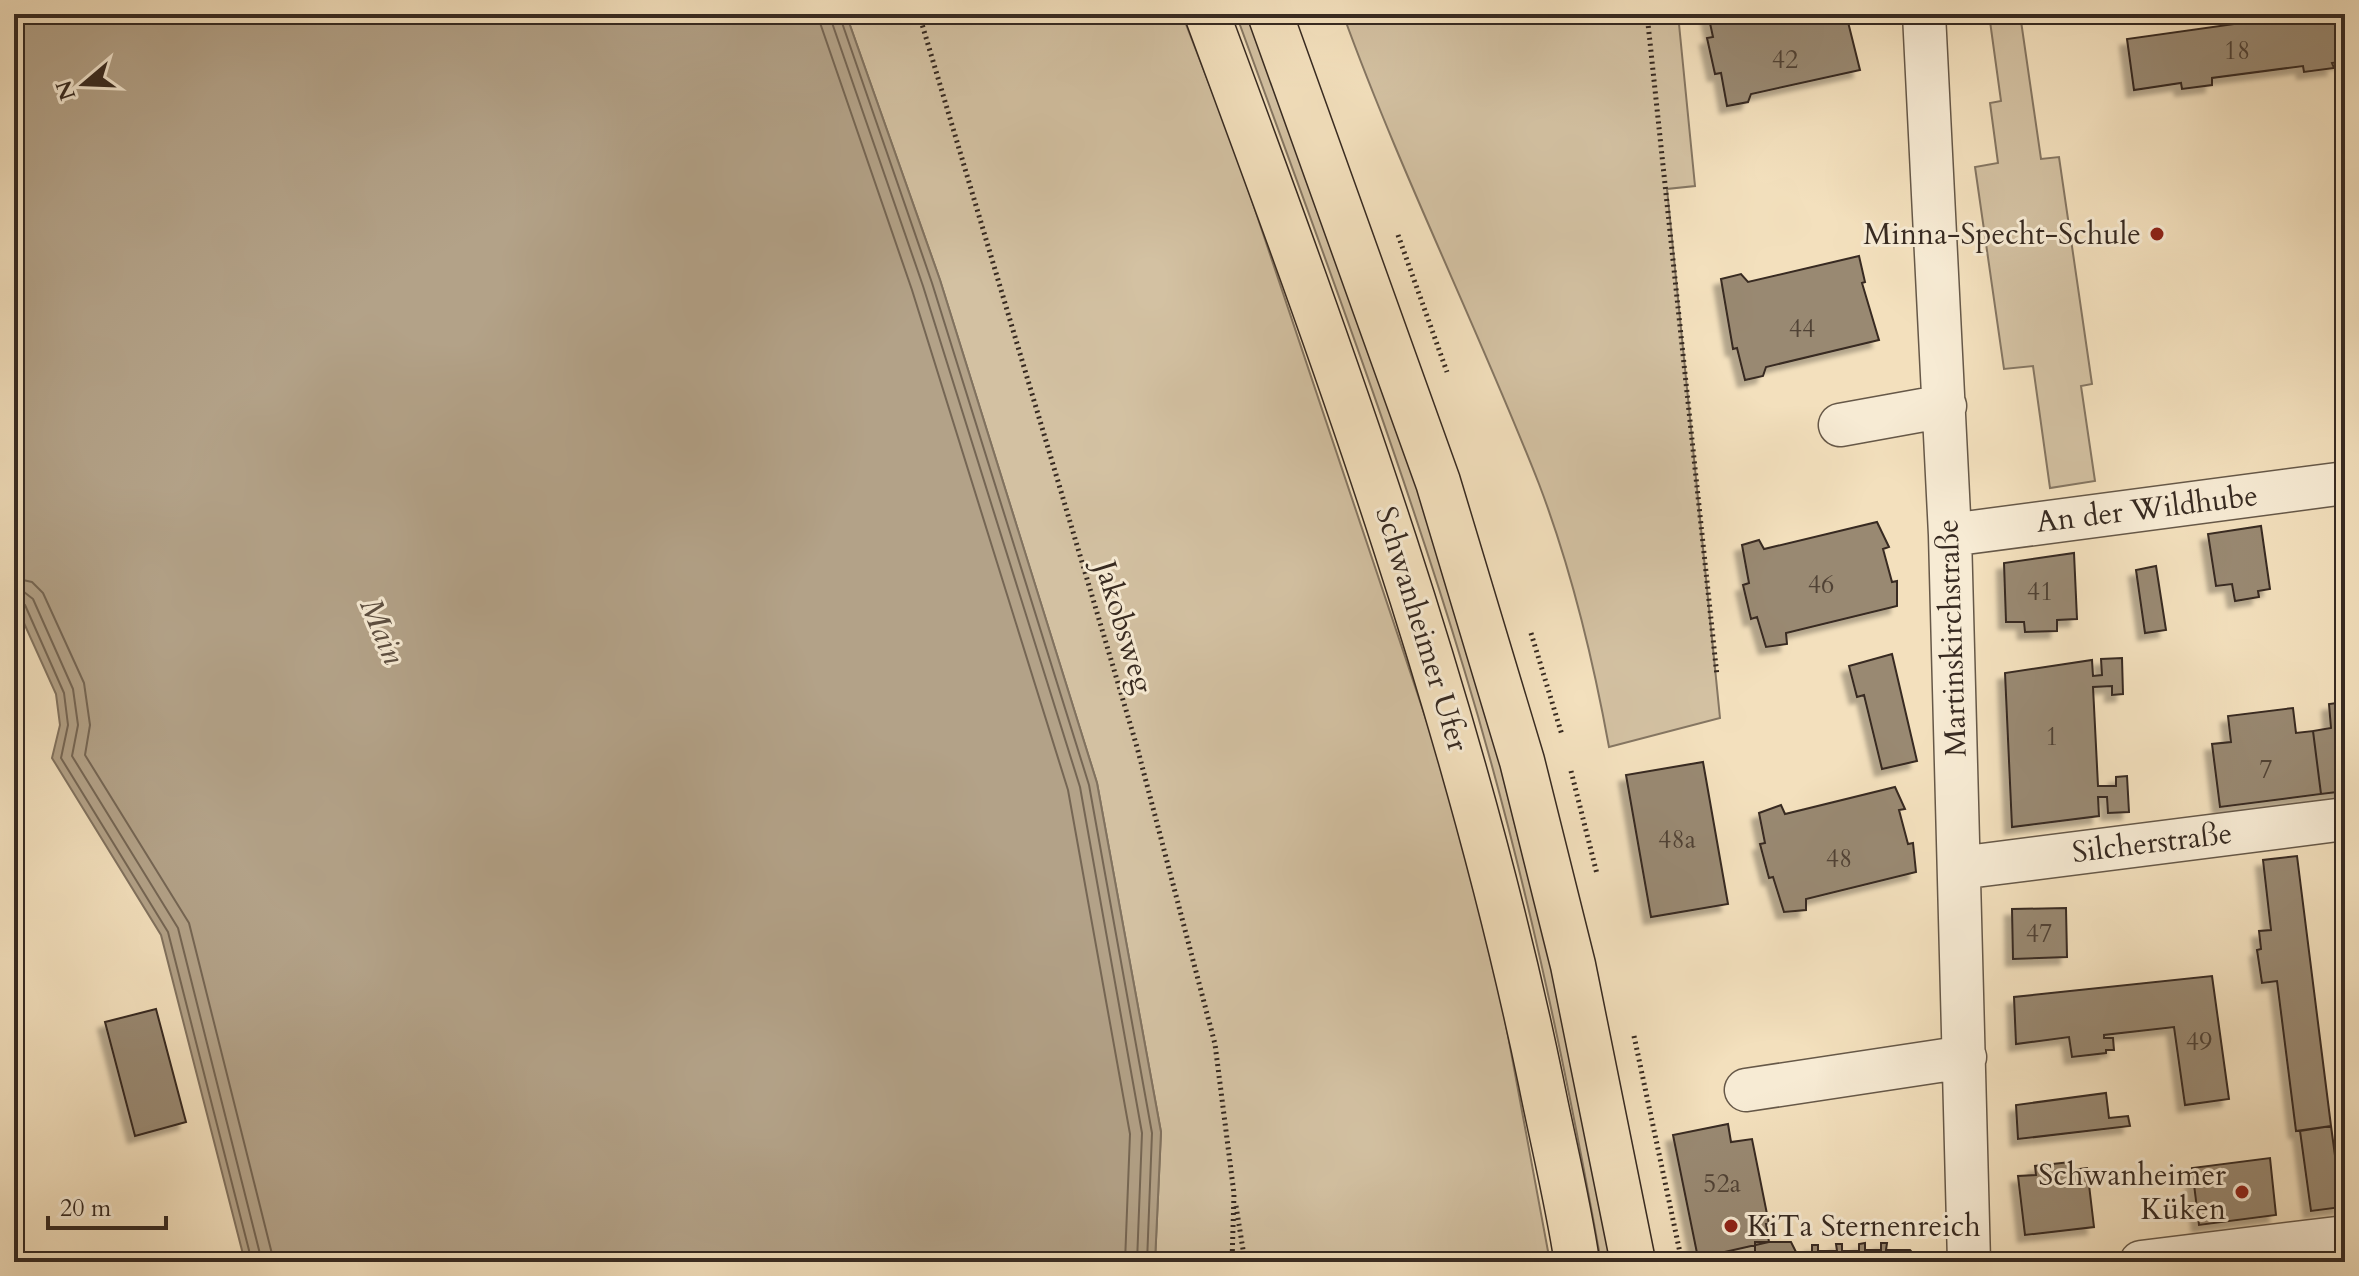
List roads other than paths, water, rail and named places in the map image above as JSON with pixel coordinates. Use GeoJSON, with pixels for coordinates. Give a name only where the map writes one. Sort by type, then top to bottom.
{"type":"FeatureCollection","features":[{"type":"Feature","properties":{"kind":"main road","name":"Schwanheimer Ufer"},"geometry":{"type":"LineString","coordinates":[[1207,14],[1383,500],[1466,769],[1519,979],[1577,1262]]}},
{"type":"Feature","properties":{"kind":"main road","name":"Schwanheimer Ufer"},"geometry":{"type":"LineString","coordinates":[[1270,14],[1438,482],[1522,761],[1573,965],[1633,1262]]}},
{"type":"Feature","properties":{"kind":"street","name":"Martinskirchstraße"},"geometry":{"type":"LineString","coordinates":[[1924,14],[1950,535],[1969,1262]]}},
{"type":"Feature","properties":{"kind":"street"},"geometry":{"type":"LineString","coordinates":[[1840,425],[1945,406]]}},
{"type":"Feature","properties":{"kind":"street","name":"An der Wildhube"},"geometry":{"type":"LineString","coordinates":[[1950,535],[2345,483]]}},
{"type":"Feature","properties":{"kind":"street","name":"Silcherstraße"},"geometry":{"type":"LineString","coordinates":[[1959,868],[2345,819]]}},
{"type":"Feature","properties":{"kind":"street"},"geometry":{"type":"LineString","coordinates":[[1746,1090],[1965,1057]]}},
{"type":"Feature","properties":{"kind":"street"},"geometry":{"type":"LineString","coordinates":[[2141,1262],[2345,1237]]}},
{"type":"Feature","properties":{"kind":"water","name":"Main"},"geometry":{"type":"Polygon","coordinates":[[[14,14],[846,14],[940,280],[1097,783],[1161,1132],[1155,1262],[245,1262],[161,935],[52,758],[60,725],[56,694],[14,601],[14,14]]]}},
{"type":"Feature","properties":{"kind":"place","name":"Minna-Specht-Schule"},"geometry":{"type":"Point","coordinates":[2157,234]}},
{"type":"Feature","properties":{"kind":"place","name":"Schwanheimer Küken"},"geometry":{"type":"Point","coordinates":[2242,1192]}},
{"type":"Feature","properties":{"kind":"place","name":"KiTa Sternenreich"},"geometry":{"type":"Point","coordinates":[1731,1226]}}]}
